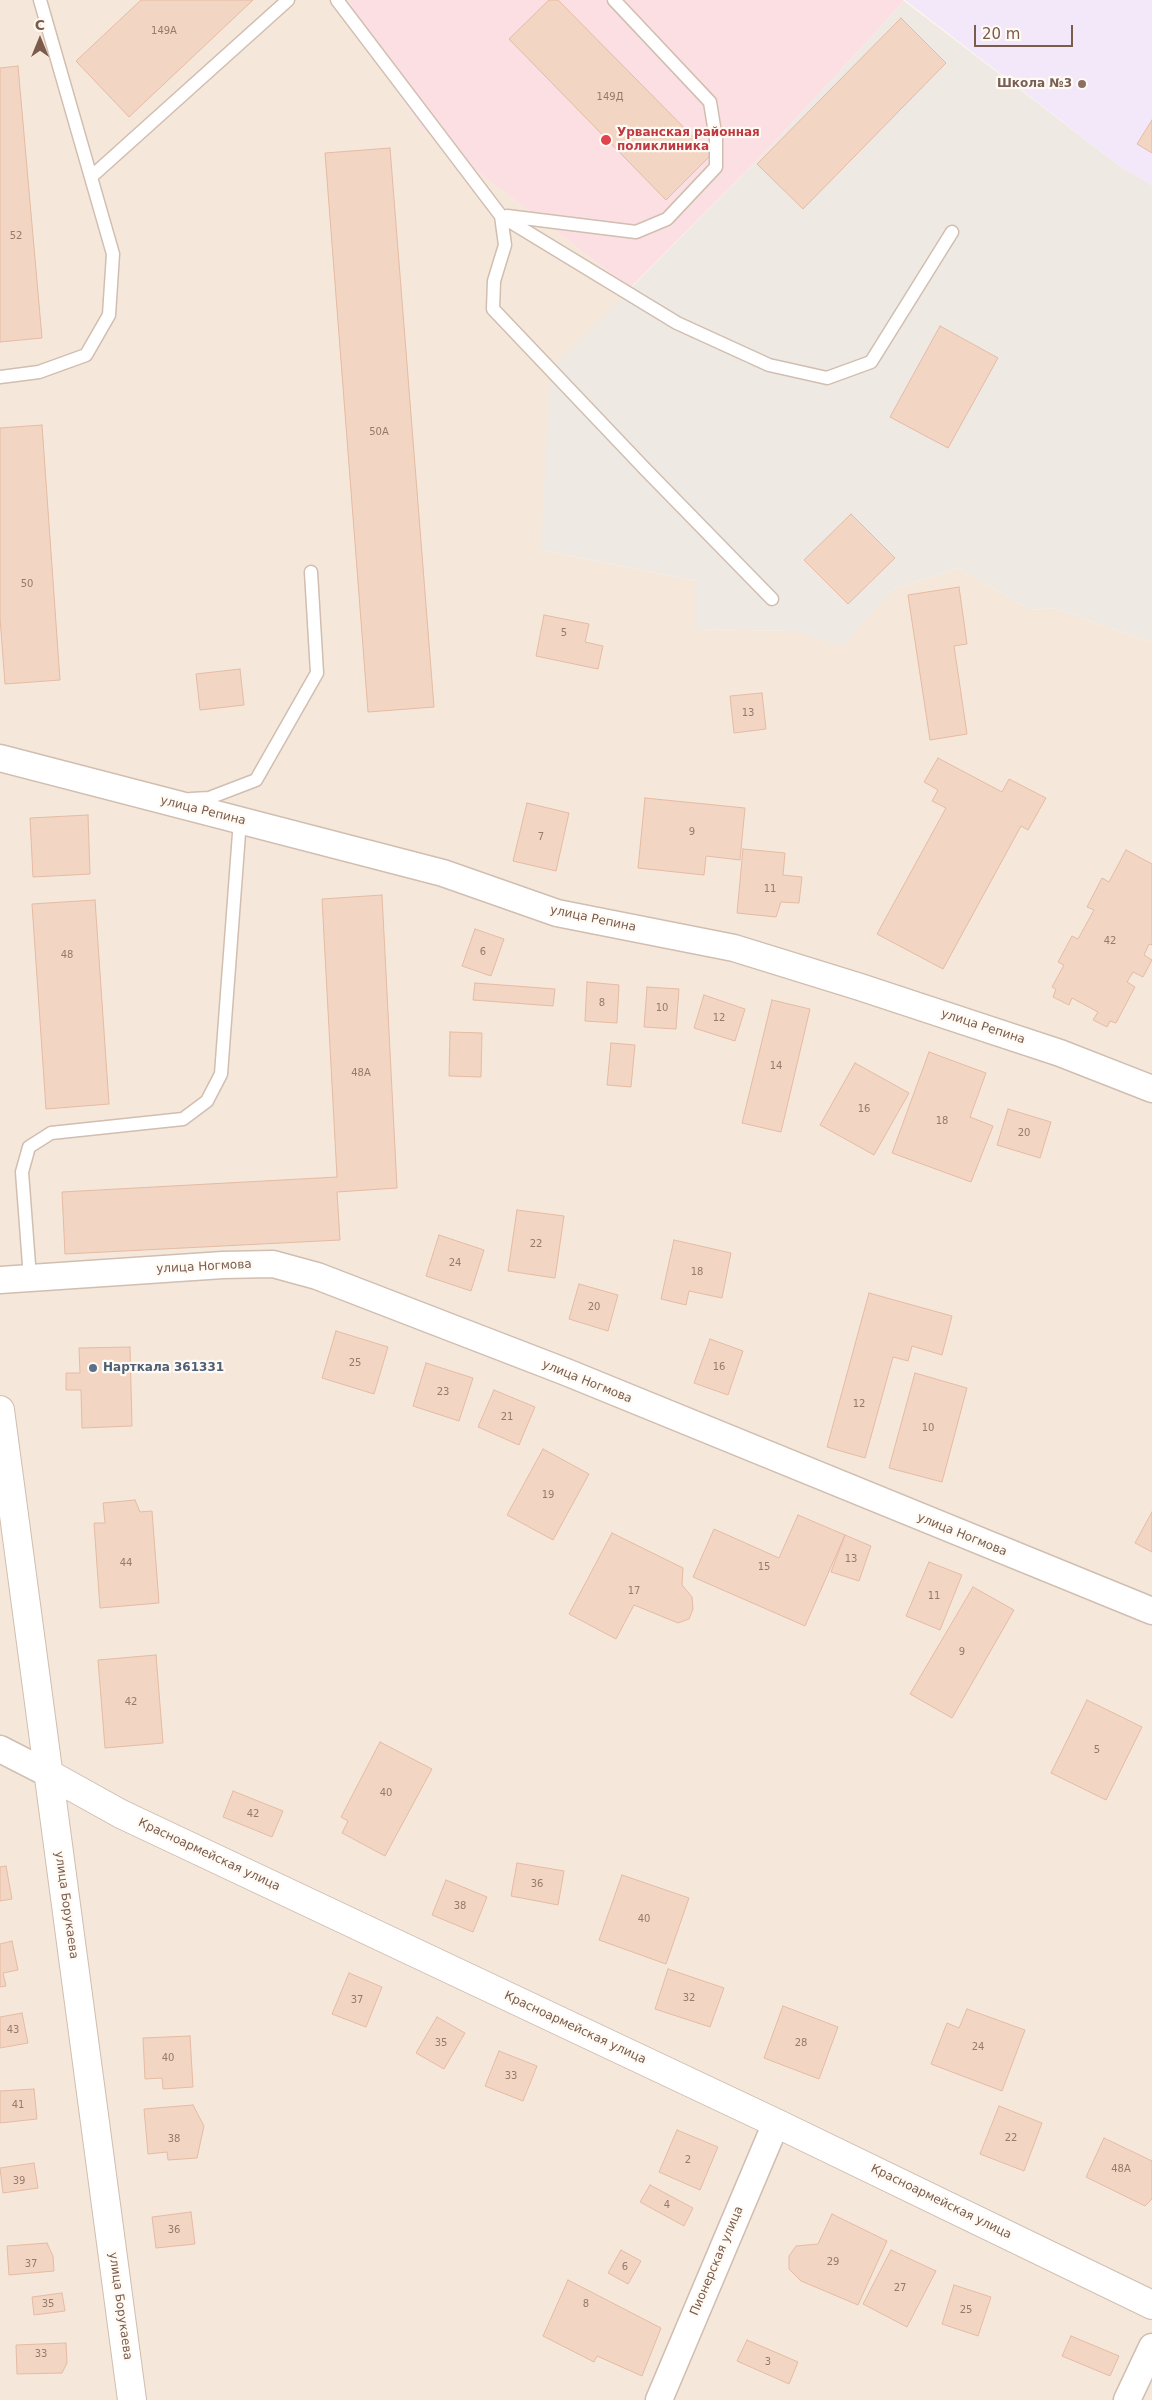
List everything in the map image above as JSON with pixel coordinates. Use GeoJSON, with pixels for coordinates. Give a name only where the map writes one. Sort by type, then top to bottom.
{"type":"FeatureCollection","features":[{"type":"Feature","properties":{"kind":"street","name":"улица Репина"},"geometry":{"type":"LineString","coordinates":[[0,758],[443,873],[557,913],[734,948],[860,987],[1060,1053],[1152,1089]]}},
{"type":"Feature","properties":{"kind":"street","name":"улица Ногмова"},"geometry":{"type":"LineString","coordinates":[[0,1280],[223,1265],[273,1264],[317,1276],[566,1372],[1152,1611]]}},
{"type":"Feature","properties":{"kind":"street","name":"улица Борукаева"},"geometry":{"type":"LineString","coordinates":[[0,1410],[132,2400]]}},
{"type":"Feature","properties":{"kind":"street","name":"Красноармейская улица"},"geometry":{"type":"LineString","coordinates":[[0,1749],[121,1814],[776,2122],[1152,2305]]}},
{"type":"Feature","properties":{"kind":"street","name":"Пионерская улица"},"geometry":{"type":"LineString","coordinates":[[659,2400],[776,2122]]}},
{"type":"Feature","properties":{"kind":"street"},"geometry":{"type":"LineString","coordinates":[[1127,2400],[1152,2347]]}},
{"type":"Feature","properties":{"kind":"lane"},"geometry":{"type":"LineString","coordinates":[[0,377],[38,372],[86,355],[109,315],[113,254],[40,0]]}},
{"type":"Feature","properties":{"kind":"lane"},"geometry":{"type":"LineString","coordinates":[[91,177],[288,0]]}},
{"type":"Feature","properties":{"kind":"lane"},"geometry":{"type":"LineString","coordinates":[[337,0],[501,216],[677,323],[770,365],[827,378],[871,362],[952,232]]}},
{"type":"Feature","properties":{"kind":"lane"},"geometry":{"type":"LineString","coordinates":[[501,216],[636,232],[668,220],[716,167],[716,139],[710,102],[614,0]]}},
{"type":"Feature","properties":{"kind":"lane"},"geometry":{"type":"LineString","coordinates":[[501,216],[505,245],[494,281],[493,309],[772,599]]}},
{"type":"Feature","properties":{"kind":"lane"},"geometry":{"type":"LineString","coordinates":[[166,801],[209,798],[256,780],[317,674],[311,572]]}},
{"type":"Feature","properties":{"kind":"lane"},"geometry":{"type":"LineString","coordinates":[[30,1278],[22,1172],[28,1147],[51,1133],[183,1119],[207,1101],[221,1074],[240,820]]}},
{"type":"Feature","properties":{"kind":"shaded area"},"geometry":{"type":"Polygon","coordinates":[[[0,0],[349,0],[376,57],[422,129],[630,288],[541,550],[696,581],[696,629],[793,631],[843,645],[893,589],[958,568],[1030,610],[1053,608],[1152,642],[1152,2400],[0,2400],[0,0]]]}},
{"type":"Feature","properties":{"kind":"shaded area","name":"Урванская районная поликлиника"},"geometry":{"type":"Polygon","coordinates":[[[349,0],[904,1],[767,150],[630,288],[422,129],[376,57],[349,0]]]}},
{"type":"Feature","properties":{"kind":"shaded area","name":"Школа №3"},"geometry":{"type":"Polygon","coordinates":[[[905,0],[1152,0],[1152,185],[1121,167],[905,0]]]}},
{"type":"Feature","properties":{"kind":"shaded area"},"geometry":{"type":"Polygon","coordinates":[[[904,1],[1121,167],[1152,185],[1152,642],[1053,608],[1030,610],[958,568],[893,589],[843,646],[793,631],[696,629],[696,581],[541,550],[550,370],[767,150],[904,1]]]}},
{"type":"Feature","properties":{"kind":"building"},"geometry":{"type":"Polygon","coordinates":[[[141,0],[253,0],[129,117],[76,61],[141,0]]]}},
{"type":"Feature","properties":{"kind":"building"},"geometry":{"type":"Polygon","coordinates":[[[549,0],[558,0],[711,155],[666,200],[509,39],[549,0]]]}},
{"type":"Feature","properties":{"kind":"building"},"geometry":{"type":"Polygon","coordinates":[[[901,18],[946,63],[803,209],[757,164],[901,18]]]}},
{"type":"Feature","properties":{"kind":"building"},"geometry":{"type":"Polygon","coordinates":[[[18,66],[42,338],[0,342],[0,68],[18,66]]]}},
{"type":"Feature","properties":{"kind":"building"},"geometry":{"type":"Polygon","coordinates":[[[1152,120],[1152,153],[1137,144],[1152,120]]]}},
{"type":"Feature","properties":{"kind":"building"},"geometry":{"type":"Polygon","coordinates":[[[390,148],[434,707],[368,712],[325,153],[390,148]]]}},
{"type":"Feature","properties":{"kind":"building"},"geometry":{"type":"Polygon","coordinates":[[[940,326],[998,358],[948,448],[890,417],[940,326]]]}},
{"type":"Feature","properties":{"kind":"building"},"geometry":{"type":"Polygon","coordinates":[[[42,425],[60,680],[5,684],[0,618],[0,428],[42,425]]]}},
{"type":"Feature","properties":{"kind":"building"},"geometry":{"type":"Polygon","coordinates":[[[851,514],[895,558],[848,604],[804,560],[851,514]]]}},
{"type":"Feature","properties":{"kind":"building"},"geometry":{"type":"Polygon","coordinates":[[[959,587],[967,644],[954,646],[967,734],[930,740],[908,595],[959,587]]]}},
{"type":"Feature","properties":{"kind":"building"},"geometry":{"type":"Polygon","coordinates":[[[544,615],[589,624],[585,642],[603,646],[598,669],[536,656],[544,615]]]}},
{"type":"Feature","properties":{"kind":"building"},"geometry":{"type":"Polygon","coordinates":[[[240,669],[244,705],[200,710],[196,674],[240,669]]]}},
{"type":"Feature","properties":{"kind":"building"},"geometry":{"type":"Polygon","coordinates":[[[762,693],[766,729],[734,733],[730,696],[762,693]]]}},
{"type":"Feature","properties":{"kind":"building"},"geometry":{"type":"Polygon","coordinates":[[[938,758],[1002,792],[1009,779],[1046,798],[1028,830],[1021,826],[943,969],[877,934],[946,808],[932,801],[938,790],[924,782],[938,758]]]}},
{"type":"Feature","properties":{"kind":"building"},"geometry":{"type":"Polygon","coordinates":[[[645,798],[745,808],[740,860],[706,856],[704,875],[638,868],[645,798]]]}},
{"type":"Feature","properties":{"kind":"building"},"geometry":{"type":"Polygon","coordinates":[[[527,803],[569,813],[556,871],[513,861],[527,803]]]}},
{"type":"Feature","properties":{"kind":"building"},"geometry":{"type":"Polygon","coordinates":[[[88,815],[90,874],[33,877],[30,818],[88,815]]]}},
{"type":"Feature","properties":{"kind":"building"},"geometry":{"type":"Polygon","coordinates":[[[743,849],[785,853],[783,875],[802,877],[799,903],[781,902],[776,917],[737,913],[743,849]]]}},
{"type":"Feature","properties":{"kind":"building"},"geometry":{"type":"Polygon","coordinates":[[[1126,850],[1152,864],[1152,945],[1149,944],[1144,955],[1152,960],[1143,977],[1133,972],[1127,982],[1135,987],[1116,1023],[1110,1021],[1107,1027],[1093,1020],[1098,1012],[1072,998],[1069,1005],[1053,997],[1056,989],[1052,987],[1064,965],[1058,962],[1072,936],[1078,939],[1094,910],[1087,907],[1102,878],[1109,882],[1126,850]]]}},
{"type":"Feature","properties":{"kind":"building"},"geometry":{"type":"Polygon","coordinates":[[[382,895],[397,1188],[337,1192],[340,1240],[65,1254],[62,1192],[337,1177],[322,899],[382,895]]]}},
{"type":"Feature","properties":{"kind":"building"},"geometry":{"type":"Polygon","coordinates":[[[95,900],[109,1104],[46,1109],[32,904],[95,900]]]}},
{"type":"Feature","properties":{"kind":"building"},"geometry":{"type":"Polygon","coordinates":[[[475,929],[504,939],[491,976],[462,966],[475,929]]]}},
{"type":"Feature","properties":{"kind":"building"},"geometry":{"type":"Polygon","coordinates":[[[587,982],[619,985],[617,1023],[585,1021],[587,982]]]}},
{"type":"Feature","properties":{"kind":"building"},"geometry":{"type":"Polygon","coordinates":[[[475,983],[555,989],[553,1006],[473,1000],[475,983]]]}},
{"type":"Feature","properties":{"kind":"building"},"geometry":{"type":"Polygon","coordinates":[[[647,987],[679,989],[676,1029],[644,1027],[647,987]]]}},
{"type":"Feature","properties":{"kind":"building"},"geometry":{"type":"Polygon","coordinates":[[[704,995],[745,1009],[735,1041],[694,1028],[704,995]]]}},
{"type":"Feature","properties":{"kind":"building"},"geometry":{"type":"Polygon","coordinates":[[[772,1000],[810,1009],[781,1132],[742,1123],[772,1000]]]}},
{"type":"Feature","properties":{"kind":"building"},"geometry":{"type":"Polygon","coordinates":[[[450,1032],[482,1033],[481,1077],[449,1076],[450,1032]]]}},
{"type":"Feature","properties":{"kind":"building"},"geometry":{"type":"Polygon","coordinates":[[[611,1043],[635,1045],[631,1087],[607,1085],[611,1043]]]}},
{"type":"Feature","properties":{"kind":"building"},"geometry":{"type":"Polygon","coordinates":[[[929,1052],[986,1073],[970,1117],[993,1126],[971,1182],[892,1153],[929,1052]]]}},
{"type":"Feature","properties":{"kind":"building"},"geometry":{"type":"Polygon","coordinates":[[[855,1063],[909,1093],[874,1155],[820,1125],[855,1063]]]}},
{"type":"Feature","properties":{"kind":"building"},"geometry":{"type":"Polygon","coordinates":[[[1008,1109],[1051,1122],[1040,1158],[997,1145],[1008,1109]]]}},
{"type":"Feature","properties":{"kind":"building"},"geometry":{"type":"Polygon","coordinates":[[[517,1210],[564,1216],[555,1278],[508,1271],[517,1210]]]}},
{"type":"Feature","properties":{"kind":"building"},"geometry":{"type":"Polygon","coordinates":[[[439,1235],[484,1250],[471,1291],[426,1276],[439,1235]]]}},
{"type":"Feature","properties":{"kind":"building"},"geometry":{"type":"Polygon","coordinates":[[[674,1240],[731,1253],[722,1298],[689,1291],[686,1305],[661,1299],[674,1240]]]}},
{"type":"Feature","properties":{"kind":"building"},"geometry":{"type":"Polygon","coordinates":[[[579,1284],[618,1295],[608,1331],[569,1319],[579,1284]]]}},
{"type":"Feature","properties":{"kind":"building"},"geometry":{"type":"Polygon","coordinates":[[[869,1293],[952,1316],[942,1355],[912,1346],[908,1361],[893,1357],[865,1458],[827,1447],[869,1293]]]}},
{"type":"Feature","properties":{"kind":"building"},"geometry":{"type":"Polygon","coordinates":[[[336,1331],[388,1347],[374,1394],[322,1378],[336,1331]]]}},
{"type":"Feature","properties":{"kind":"building"},"geometry":{"type":"Polygon","coordinates":[[[710,1339],[743,1351],[728,1395],[694,1383],[710,1339]]]}},
{"type":"Feature","properties":{"kind":"building"},"geometry":{"type":"Polygon","coordinates":[[[130,1347],[132,1426],[82,1428],[81,1390],[66,1390],[66,1373],[80,1373],[79,1348],[130,1347]]]}},
{"type":"Feature","properties":{"kind":"building"},"geometry":{"type":"Polygon","coordinates":[[[426,1363],[473,1378],[459,1421],[413,1406],[426,1363]]]}},
{"type":"Feature","properties":{"kind":"building"},"geometry":{"type":"Polygon","coordinates":[[[915,1373],[967,1388],[942,1482],[889,1468],[915,1373]]]}},
{"type":"Feature","properties":{"kind":"building"},"geometry":{"type":"Polygon","coordinates":[[[494,1390],[535,1407],[519,1445],[478,1427],[494,1390]]]}},
{"type":"Feature","properties":{"kind":"building"},"geometry":{"type":"Polygon","coordinates":[[[543,1449],[589,1474],[553,1540],[507,1515],[543,1449]]]}},
{"type":"Feature","properties":{"kind":"building"},"geometry":{"type":"Polygon","coordinates":[[[135,1500],[140,1512],[152,1511],[159,1603],[100,1608],[94,1523],[105,1523],[103,1503],[135,1500]]]}},
{"type":"Feature","properties":{"kind":"building"},"geometry":{"type":"Polygon","coordinates":[[[1152,1512],[1152,1552],[1135,1543],[1152,1512]]]}},
{"type":"Feature","properties":{"kind":"building"},"geometry":{"type":"Polygon","coordinates":[[[798,1515],[845,1535],[805,1626],[693,1577],[714,1529],[779,1558],[798,1515]]]}},
{"type":"Feature","properties":{"kind":"building"},"geometry":{"type":"Polygon","coordinates":[[[612,1533],[683,1568],[682,1585],[692,1597],[693,1609],[689,1619],[678,1623],[634,1605],[616,1639],[569,1614],[612,1533]]]}},
{"type":"Feature","properties":{"kind":"building"},"geometry":{"type":"Polygon","coordinates":[[[845,1535],[871,1546],[859,1581],[831,1572],[845,1535]]]}},
{"type":"Feature","properties":{"kind":"building"},"geometry":{"type":"Polygon","coordinates":[[[929,1562],[962,1575],[940,1630],[906,1616],[929,1562]]]}},
{"type":"Feature","properties":{"kind":"building"},"geometry":{"type":"Polygon","coordinates":[[[973,1587],[1014,1610],[952,1718],[910,1694],[973,1587]]]}},
{"type":"Feature","properties":{"kind":"building"},"geometry":{"type":"Polygon","coordinates":[[[156,1655],[163,1743],[105,1748],[98,1660],[156,1655]]]}},
{"type":"Feature","properties":{"kind":"building"},"geometry":{"type":"Polygon","coordinates":[[[1087,1700],[1142,1727],[1106,1800],[1051,1773],[1087,1700]]]}},
{"type":"Feature","properties":{"kind":"building"},"geometry":{"type":"Polygon","coordinates":[[[380,1742],[432,1769],[385,1856],[342,1833],[348,1821],[341,1817],[380,1742]]]}},
{"type":"Feature","properties":{"kind":"building"},"geometry":{"type":"Polygon","coordinates":[[[233,1791],[283,1811],[272,1837],[223,1817],[233,1791]]]}},
{"type":"Feature","properties":{"kind":"building"},"geometry":{"type":"Polygon","coordinates":[[[517,1863],[564,1871],[558,1905],[511,1896],[517,1863]]]}},
{"type":"Feature","properties":{"kind":"building"},"geometry":{"type":"Polygon","coordinates":[[[6,1866],[12,1899],[0,1901],[0,1867],[6,1866]]]}},
{"type":"Feature","properties":{"kind":"building"},"geometry":{"type":"Polygon","coordinates":[[[622,1875],[689,1898],[666,1964],[599,1940],[622,1875]]]}},
{"type":"Feature","properties":{"kind":"building"},"geometry":{"type":"Polygon","coordinates":[[[446,1880],[487,1897],[473,1932],[432,1915],[446,1880]]]}},
{"type":"Feature","properties":{"kind":"building"},"geometry":{"type":"Polygon","coordinates":[[[12,1941],[18,1970],[3,1973],[6,1986],[0,1987],[0,1944],[12,1941]]]}},
{"type":"Feature","properties":{"kind":"building"},"geometry":{"type":"Polygon","coordinates":[[[668,1969],[724,1988],[710,2027],[655,2009],[668,1969]]]}},
{"type":"Feature","properties":{"kind":"building"},"geometry":{"type":"Polygon","coordinates":[[[349,1973],[382,1987],[366,2027],[332,2014],[349,1973]]]}},
{"type":"Feature","properties":{"kind":"building"},"geometry":{"type":"Polygon","coordinates":[[[783,2006],[838,2027],[819,2079],[764,2058],[783,2006]]]}},
{"type":"Feature","properties":{"kind":"building"},"geometry":{"type":"Polygon","coordinates":[[[967,2009],[1025,2030],[1002,2091],[931,2064],[947,2023],[959,2028],[967,2009]]]}},
{"type":"Feature","properties":{"kind":"building"},"geometry":{"type":"Polygon","coordinates":[[[22,2013],[28,2043],[0,2048],[0,2017],[22,2013]]]}},
{"type":"Feature","properties":{"kind":"building"},"geometry":{"type":"Polygon","coordinates":[[[437,2017],[465,2033],[444,2069],[416,2053],[437,2017]]]}},
{"type":"Feature","properties":{"kind":"building"},"geometry":{"type":"Polygon","coordinates":[[[190,2036],[193,2087],[163,2089],[162,2078],[145,2079],[143,2038],[190,2036]]]}},
{"type":"Feature","properties":{"kind":"building"},"geometry":{"type":"Polygon","coordinates":[[[499,2051],[537,2066],[523,2101],[485,2086],[499,2051]]]}},
{"type":"Feature","properties":{"kind":"building"},"geometry":{"type":"Polygon","coordinates":[[[34,2089],[37,2119],[0,2123],[0,2091],[34,2089]]]}},
{"type":"Feature","properties":{"kind":"building"},"geometry":{"type":"Polygon","coordinates":[[[193,2105],[204,2126],[197,2158],[168,2160],[167,2152],[148,2154],[144,2109],[193,2105]]]}},
{"type":"Feature","properties":{"kind":"building"},"geometry":{"type":"Polygon","coordinates":[[[999,2106],[1042,2123],[1024,2171],[980,2154],[999,2106]]]}},
{"type":"Feature","properties":{"kind":"building"},"geometry":{"type":"Polygon","coordinates":[[[677,2130],[718,2147],[700,2190],[659,2172],[677,2130]]]}},
{"type":"Feature","properties":{"kind":"building"},"geometry":{"type":"Polygon","coordinates":[[[1104,2138],[1152,2161],[1152,2199],[1145,2206],[1086,2177],[1104,2138]]]}},
{"type":"Feature","properties":{"kind":"building"},"geometry":{"type":"Polygon","coordinates":[[[34,2163],[38,2188],[3,2193],[0,2168],[34,2163]]]}},
{"type":"Feature","properties":{"kind":"building"},"geometry":{"type":"Polygon","coordinates":[[[650,2185],[693,2208],[684,2226],[640,2202],[650,2185]]]}},
{"type":"Feature","properties":{"kind":"building"},"geometry":{"type":"Polygon","coordinates":[[[191,2212],[195,2244],[156,2248],[152,2217],[191,2212]]]}},
{"type":"Feature","properties":{"kind":"building"},"geometry":{"type":"Polygon","coordinates":[[[832,2214],[887,2241],[858,2305],[801,2281],[789,2269],[789,2256],[796,2246],[818,2244],[832,2214]]]}},
{"type":"Feature","properties":{"kind":"building"},"geometry":{"type":"Polygon","coordinates":[[[47,2243],[53,2256],[54,2271],[9,2275],[7,2246],[47,2243]]]}},
{"type":"Feature","properties":{"kind":"building"},"geometry":{"type":"Polygon","coordinates":[[[621,2250],[641,2261],[628,2284],[608,2273],[621,2250]]]}},
{"type":"Feature","properties":{"kind":"building"},"geometry":{"type":"Polygon","coordinates":[[[891,2250],[936,2271],[907,2327],[863,2304],[891,2250]]]}},
{"type":"Feature","properties":{"kind":"building"},"geometry":{"type":"Polygon","coordinates":[[[568,2280],[661,2328],[642,2376],[597,2356],[594,2362],[543,2336],[568,2280]]]}},
{"type":"Feature","properties":{"kind":"building"},"geometry":{"type":"Polygon","coordinates":[[[954,2285],[991,2297],[978,2336],[942,2324],[954,2285]]]}},
{"type":"Feature","properties":{"kind":"building"},"geometry":{"type":"Polygon","coordinates":[[[62,2293],[65,2311],[34,2315],[32,2297],[62,2293]]]}},
{"type":"Feature","properties":{"kind":"building"},"geometry":{"type":"Polygon","coordinates":[[[1071,2336],[1119,2356],[1110,2376],[1062,2356],[1071,2336]]]}},
{"type":"Feature","properties":{"kind":"building"},"geometry":{"type":"Polygon","coordinates":[[[747,2340],[798,2362],[789,2384],[737,2361],[747,2340]]]}},
{"type":"Feature","properties":{"kind":"building"},"geometry":{"type":"Polygon","coordinates":[[[66,2343],[67,2363],[62,2373],[17,2374],[16,2345],[66,2343]]]}},
{"type":"Feature","properties":{"kind":"place","name":"Школа №3"},"geometry":{"type":"Point","coordinates":[1082,84]}},
{"type":"Feature","properties":{"kind":"place","name":"Урванская районная поликлиника"},"geometry":{"type":"Point","coordinates":[606,140]}},
{"type":"Feature","properties":{"kind":"place","name":"Нарткала 361331"},"geometry":{"type":"Point","coordinates":[93,1368]}}]}
